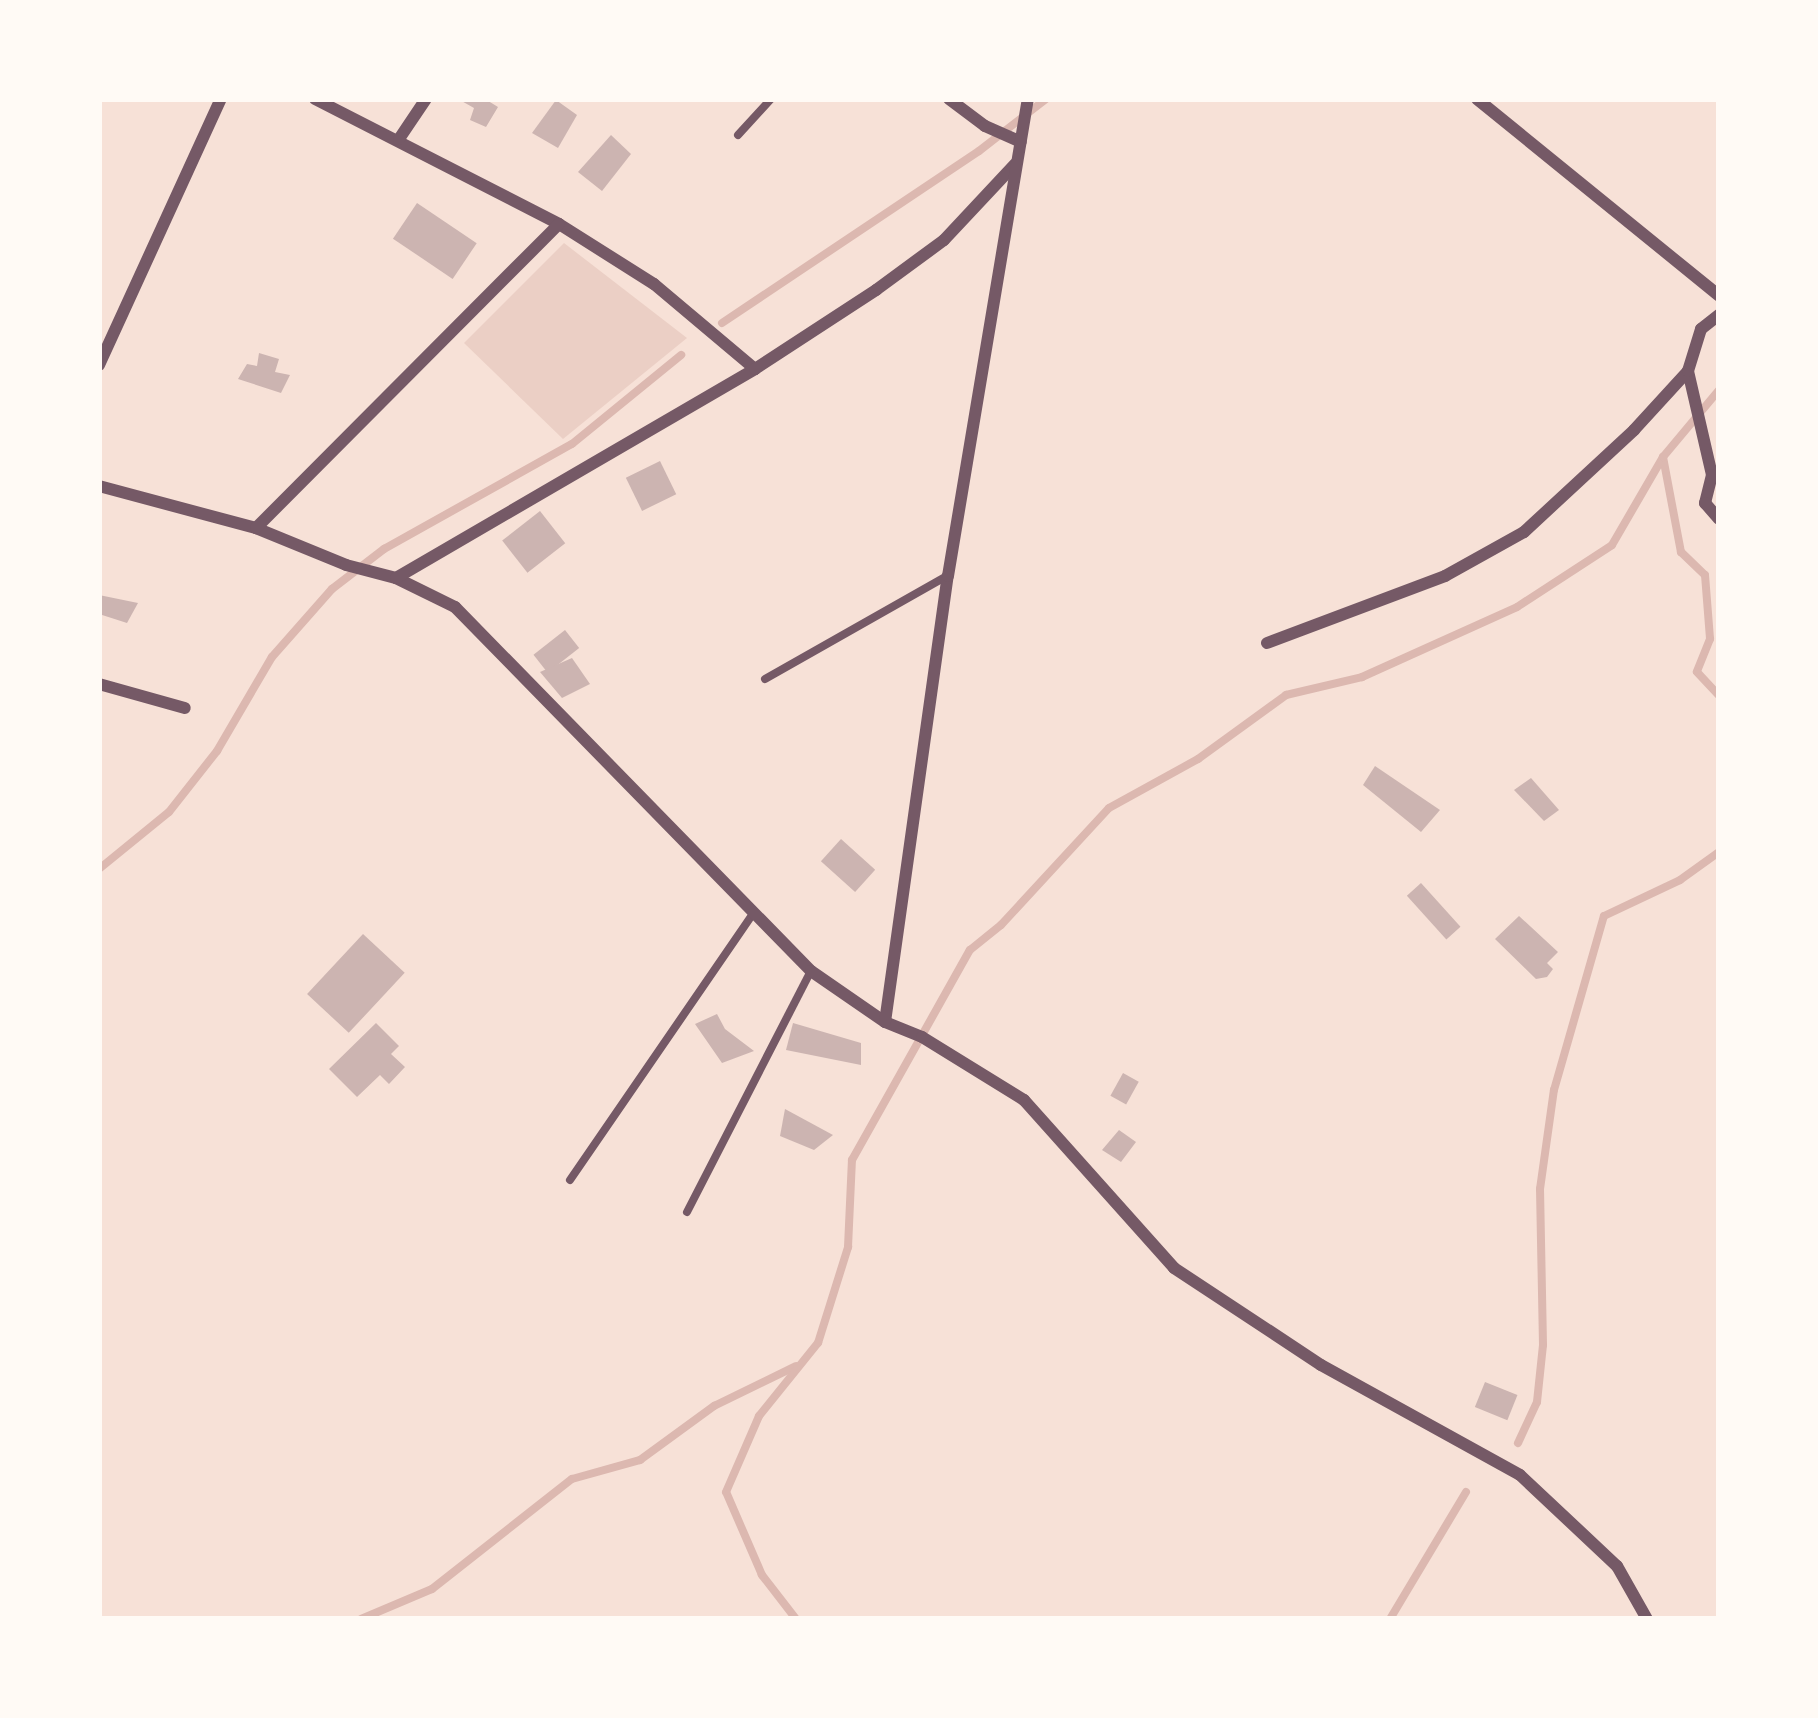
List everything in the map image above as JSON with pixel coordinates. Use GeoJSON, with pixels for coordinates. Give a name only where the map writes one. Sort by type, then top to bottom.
{"type":"FeatureCollection","features":[{"type":"Feature","properties":{"kind":"street"},"geometry":{"type":"LineString","coordinates":[[99,365],[221,99]]}},
{"type":"Feature","properties":{"kind":"street"},"geometry":{"type":"LineString","coordinates":[[315,99],[559,224],[655,284],[755,369]]}},
{"type":"Feature","properties":{"kind":"street"},"geometry":{"type":"LineString","coordinates":[[399,139],[426,99]]}},
{"type":"Feature","properties":{"kind":"street"},"geometry":{"type":"LineString","coordinates":[[949,99],[985,126],[1021,142]]}},
{"type":"Feature","properties":{"kind":"street"},"geometry":{"type":"LineString","coordinates":[[885,1022],[948,575],[1028,99]]}},
{"type":"Feature","properties":{"kind":"street"},"geometry":{"type":"LineString","coordinates":[[1478,99],[1719,296]]}},
{"type":"Feature","properties":{"kind":"street"},"geometry":{"type":"LineString","coordinates":[[396,578],[755,369],[944,240],[1016,163]]}},
{"type":"Feature","properties":{"kind":"street"},"geometry":{"type":"LineString","coordinates":[[256,528],[559,224]]}},
{"type":"Feature","properties":{"kind":"street"},"geometry":{"type":"LineString","coordinates":[[1267,644],[1490,555],[1586,477],[1688,371],[1701,328],[1719,316]]}},
{"type":"Feature","properties":{"kind":"street"},"geometry":{"type":"LineString","coordinates":[[1688,371],[1712,475],[1705,503],[1719,519]]}},
{"type":"Feature","properties":{"kind":"street"},"geometry":{"type":"LineString","coordinates":[[99,486],[256,528],[346,566],[396,578],[455,607],[576,724],[811,971],[885,1022],[922,1037],[1024,1100],[1174,1268],[1321,1365],[1520,1475],[1617,1567],[1647,1619]]}},
{"type":"Feature","properties":{"kind":"street"},"geometry":{"type":"LineString","coordinates":[[99,685],[184,708]]}},
{"type":"Feature","properties":{"kind":"lane"},"geometry":{"type":"LineString","coordinates":[[738,136],[771,99]]}},
{"type":"Feature","properties":{"kind":"lane"},"geometry":{"type":"LineString","coordinates":[[765,679],[948,575]]}},
{"type":"Feature","properties":{"kind":"lane"},"geometry":{"type":"LineString","coordinates":[[570,1180],[753,914]]}},
{"type":"Feature","properties":{"kind":"lane"},"geometry":{"type":"LineString","coordinates":[[687,1212],[811,971]]}},
{"type":"Feature","properties":{"kind":"shaded area"},"geometry":{"type":"Polygon","coordinates":[[[564,243],[687,338],[563,439],[464,343],[564,243]]]}},
{"type":"Feature","properties":{"kind":"building"},"geometry":{"type":"Polygon","coordinates":[[[458,99],[485,99],[498,107],[486,127],[470,120],[474,108],[458,99]]]}},
{"type":"Feature","properties":{"kind":"building"},"geometry":{"type":"Polygon","coordinates":[[[556,100],[577,115],[558,148],[532,133],[556,100]]]}},
{"type":"Feature","properties":{"kind":"building"},"geometry":{"type":"Polygon","coordinates":[[[611,135],[631,154],[602,191],[578,172],[611,135]]]}},
{"type":"Feature","properties":{"kind":"building"},"geometry":{"type":"Polygon","coordinates":[[[417,203],[477,243],[453,279],[393,239],[417,203]]]}},
{"type":"Feature","properties":{"kind":"building"},"geometry":{"type":"Polygon","coordinates":[[[259,353],[279,359],[275,372],[290,375],[281,393],[238,379],[247,364],[257,366],[259,353]]]}},
{"type":"Feature","properties":{"kind":"building"},"geometry":{"type":"Polygon","coordinates":[[[660,461],[676,494],[642,511],[626,478],[660,461]]]}},
{"type":"Feature","properties":{"kind":"building"},"geometry":{"type":"Polygon","coordinates":[[[540,511],[565,543],[527,573],[502,541],[540,511]]]}},
{"type":"Feature","properties":{"kind":"building"},"geometry":{"type":"Polygon","coordinates":[[[99,595],[138,603],[127,623],[99,614],[99,595]]]}},
{"type":"Feature","properties":{"kind":"building"},"geometry":{"type":"Polygon","coordinates":[[[565,630],[579,648],[548,673],[533,655],[565,630]]]}},
{"type":"Feature","properties":{"kind":"building"},"geometry":{"type":"Polygon","coordinates":[[[572,658],[590,684],[562,698],[540,672],[572,658]]]}},
{"type":"Feature","properties":{"kind":"building"},"geometry":{"type":"Polygon","coordinates":[[[1375,766],[1440,810],[1421,832],[1363,785],[1375,766]]]}},
{"type":"Feature","properties":{"kind":"building"},"geometry":{"type":"Polygon","coordinates":[[[1531,778],[1559,810],[1544,821],[1514,790],[1531,778]]]}},
{"type":"Feature","properties":{"kind":"building"},"geometry":{"type":"Polygon","coordinates":[[[841,839],[875,870],[855,892],[821,861],[841,839]]]}},
{"type":"Feature","properties":{"kind":"building"},"geometry":{"type":"Polygon","coordinates":[[[1421,883],[1460,927],[1446,940],[1407,896],[1421,883]]]}},
{"type":"Feature","properties":{"kind":"building"},"geometry":{"type":"Polygon","coordinates":[[[1519,916],[1558,952],[1547,963],[1553,969],[1547,977],[1536,979],[1495,939],[1519,916]]]}},
{"type":"Feature","properties":{"kind":"building"},"geometry":{"type":"Polygon","coordinates":[[[363,934],[405,973],[349,1033],[307,994],[363,934]]]}},
{"type":"Feature","properties":{"kind":"building"},"geometry":{"type":"Polygon","coordinates":[[[717,1014],[725,1029],[754,1051],[722,1063],[695,1024],[717,1014]]]}},
{"type":"Feature","properties":{"kind":"building"},"geometry":{"type":"Polygon","coordinates":[[[376,1023],[399,1046],[391,1054],[405,1067],[389,1084],[380,1075],[357,1097],[329,1069],[376,1023]]]}},
{"type":"Feature","properties":{"kind":"building"},"geometry":{"type":"Polygon","coordinates":[[[793,1023],[861,1043],[861,1065],[786,1050],[793,1023]]]}},
{"type":"Feature","properties":{"kind":"building"},"geometry":{"type":"Polygon","coordinates":[[[1123,1073],[1139,1082],[1126,1104],[1110,1096],[1123,1073]]]}},
{"type":"Feature","properties":{"kind":"building"},"geometry":{"type":"Polygon","coordinates":[[[785,1109],[833,1135],[814,1150],[780,1136],[785,1109]]]}},
{"type":"Feature","properties":{"kind":"building"},"geometry":{"type":"Polygon","coordinates":[[[1119,1130],[1136,1142],[1121,1162],[1102,1150],[1119,1130]]]}},
{"type":"Feature","properties":{"kind":"building"},"geometry":{"type":"Polygon","coordinates":[[[1485,1382],[1517,1395],[1507,1420],[1475,1407],[1485,1382]]]}},
{"type":"Feature","properties":{"kind":"waterway"},"geometry":{"type":"LineString","coordinates":[[722,323],[979,151],[1046,99]]}},
{"type":"Feature","properties":{"kind":"waterway"},"geometry":{"type":"LineString","coordinates":[[99,869],[169,812],[217,751],[272,657],[332,589],[384,549],[572,444],[681,355]]}},
{"type":"Feature","properties":{"kind":"waterway"},"geometry":{"type":"LineString","coordinates":[[796,1619],[762,1575],[726,1492],[759,1416],[818,1343],[848,1247],[852,1160],[970,950],[1001,925],[1109,808],[1198,759],[1286,695],[1362,677],[1517,607],[1612,545],[1663,457],[1719,390]]}},
{"type":"Feature","properties":{"kind":"waterway"},"geometry":{"type":"LineString","coordinates":[[1663,457],[1681,552],[1705,575],[1710,639],[1697,672],[1719,696]]}},
{"type":"Feature","properties":{"kind":"waterway"},"geometry":{"type":"LineString","coordinates":[[1518,1443],[1537,1402],[1543,1345],[1540,1189],[1554,1090],[1604,916],[1680,880],[1719,852]]}},
{"type":"Feature","properties":{"kind":"waterway"},"geometry":{"type":"LineString","coordinates":[[361,1619],[432,1589],[572,1479],[640,1460],[714,1406],[796,1366]]}},
{"type":"Feature","properties":{"kind":"waterway"},"geometry":{"type":"LineString","coordinates":[[1390,1619],[1466,1492]]}}]}
